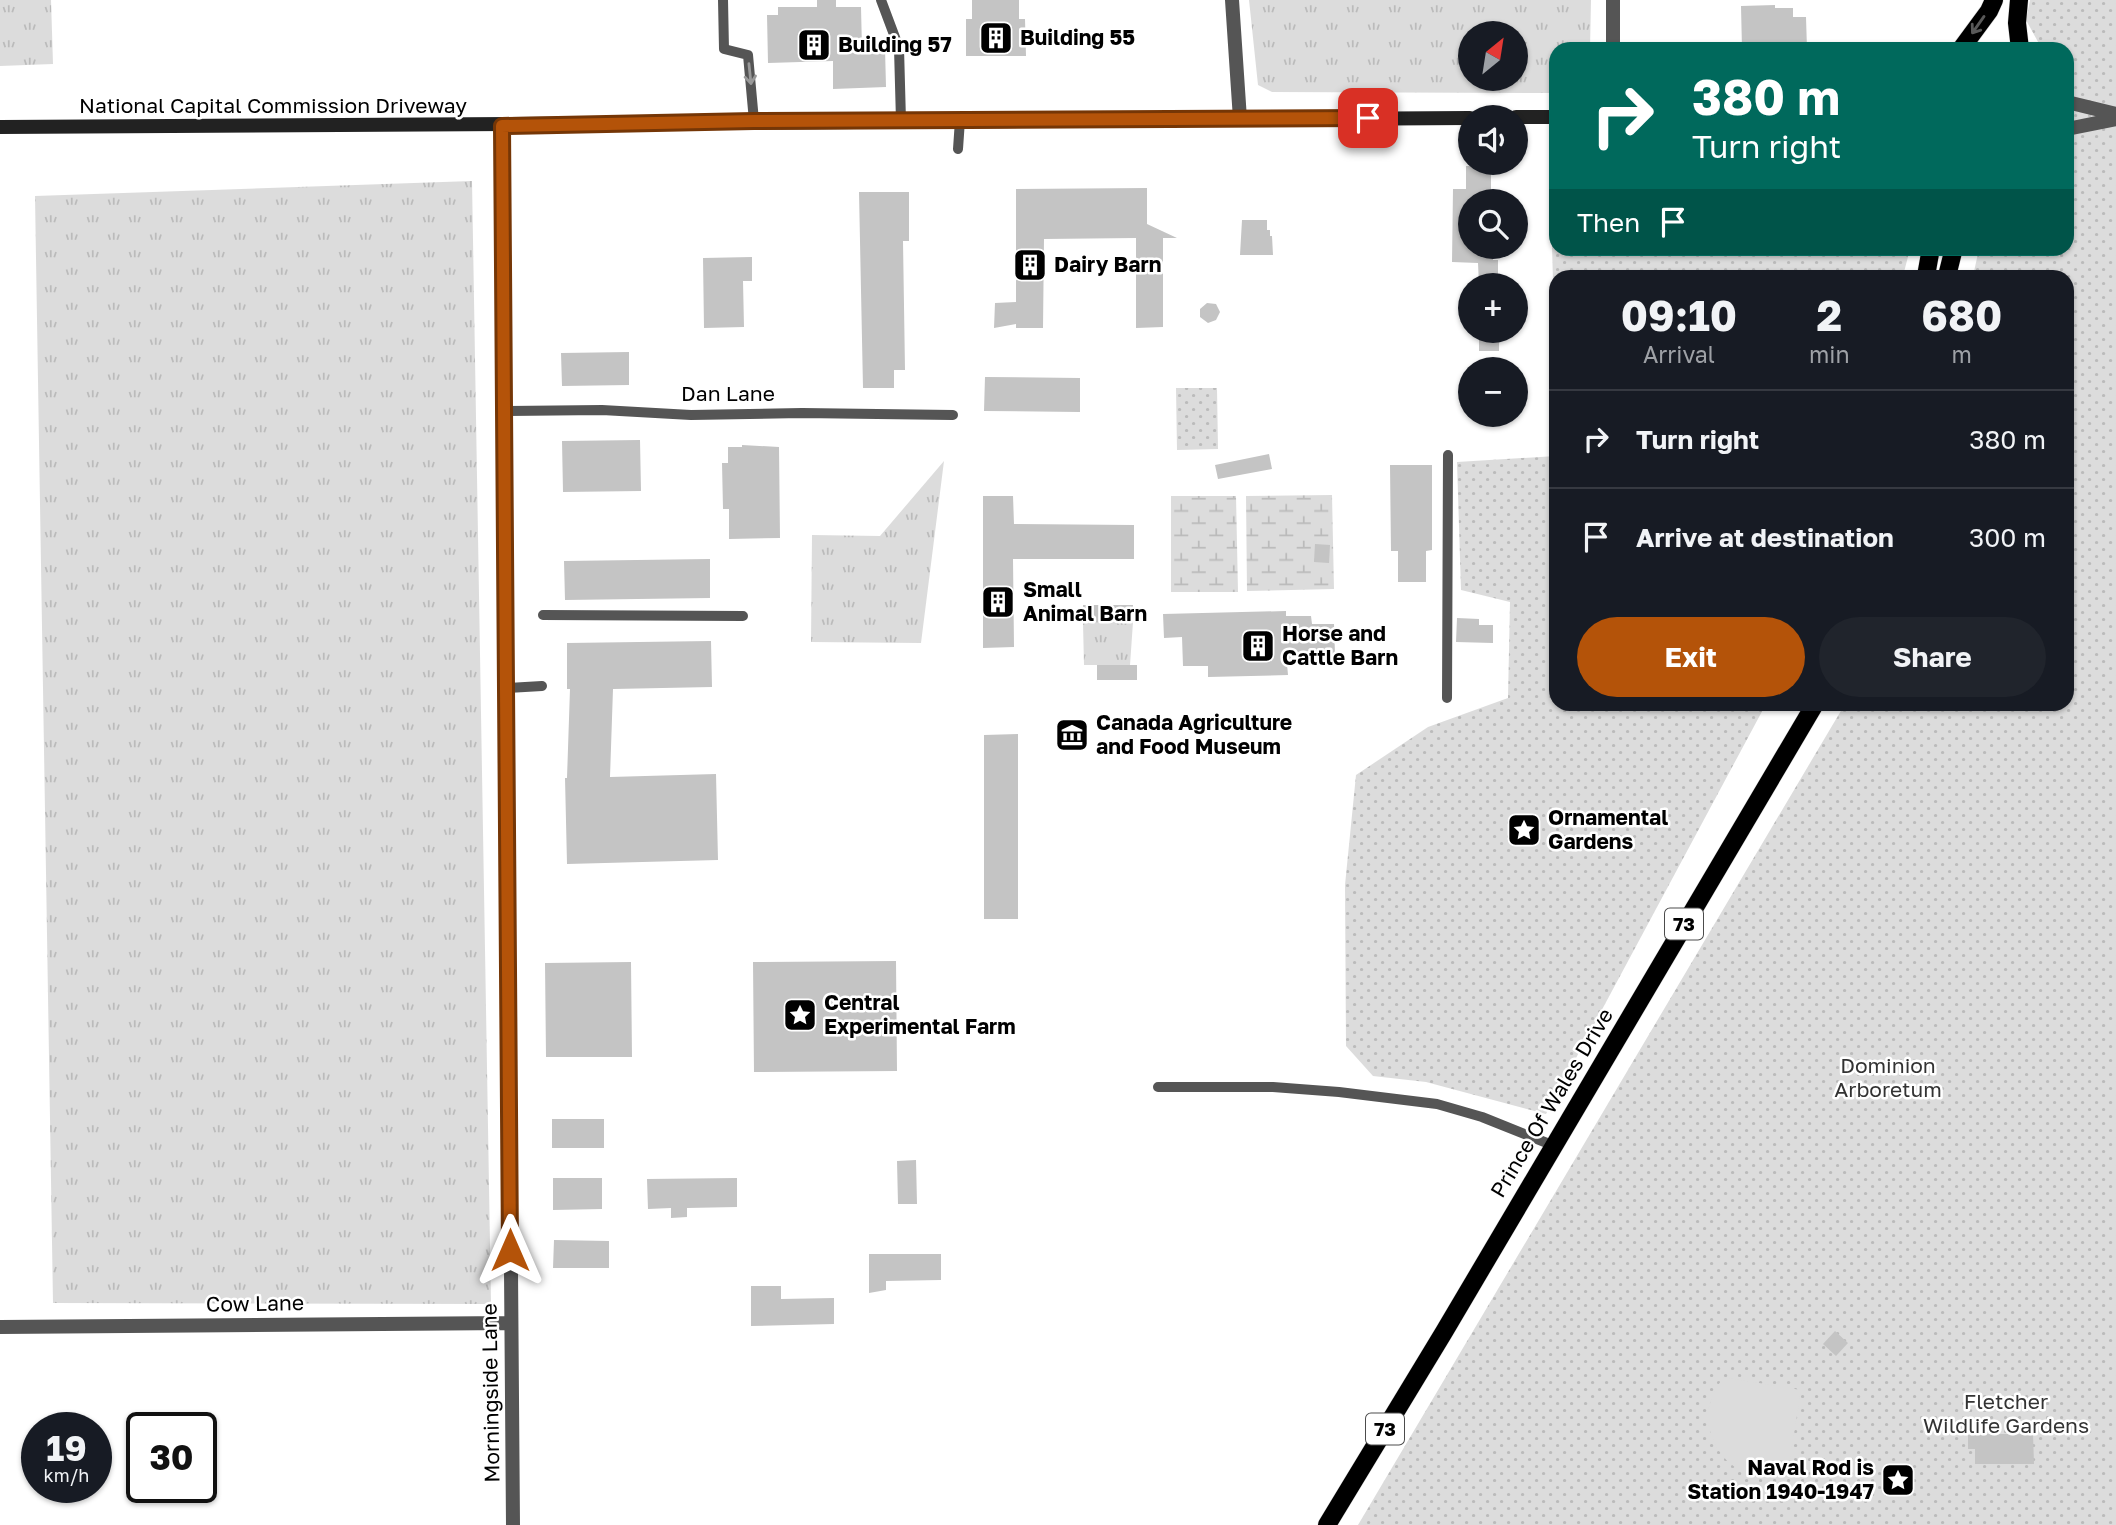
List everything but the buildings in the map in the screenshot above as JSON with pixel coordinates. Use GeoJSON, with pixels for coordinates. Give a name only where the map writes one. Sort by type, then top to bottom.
{"type":"FeatureCollection","features":[{"type":"Feature","properties":{"kind":"main road"},"geometry":{"type":"LineString","coordinates":[[1966,42],[1994,0]]}},
{"type":"Feature","properties":{"kind":"main road"},"geometry":{"type":"LineString","coordinates":[[2019,0],[2017,23],[2019,42]]}},
{"type":"Feature","properties":{"kind":"main road","name":"Prince Of Wales Drive"},"geometry":{"type":"LineString","coordinates":[[1327,1525],[1811,711]]}},
{"type":"Feature","properties":{"kind":"street"},"geometry":{"type":"LineString","coordinates":[[1232,0],[1240,119]]}},
{"type":"Feature","properties":{"kind":"street"},"geometry":{"type":"LineString","coordinates":[[1613,0],[1613,42]]}},
{"type":"Feature","properties":{"kind":"street"},"geometry":{"type":"LineString","coordinates":[[2074,104],[2116,114]]}},
{"type":"Feature","properties":{"kind":"street"},"geometry":{"type":"LineString","coordinates":[[1528,117],[1549,117]]}},
{"type":"Feature","properties":{"kind":"street","name":"National Capital Commission Driveway"},"geometry":{"type":"LineString","coordinates":[[0,127],[1458,118]]}},
{"type":"Feature","properties":{"kind":"street"},"geometry":{"type":"LineString","coordinates":[[2074,128],[2116,119]]}},
{"type":"Feature","properties":{"kind":"street","name":"Morningside Lane"},"geometry":{"type":"LineString","coordinates":[[502,126],[513,1525]]}},
{"type":"Feature","properties":{"kind":"street","name":"Cow Lane"},"geometry":{"type":"LineString","coordinates":[[0,1327],[511,1323]]}},
{"type":"Feature","properties":{"kind":"lane"},"geometry":{"type":"LineString","coordinates":[[723,0],[724,49],[748,55],[754,121]]}},
{"type":"Feature","properties":{"kind":"lane"},"geometry":{"type":"LineString","coordinates":[[881,0],[899,48],[901,121]]}},
{"type":"Feature","properties":{"kind":"lane"},"geometry":{"type":"LineString","coordinates":[[958,149],[960,120]]}},
{"type":"Feature","properties":{"kind":"lane","name":"Dan Lane"},"geometry":{"type":"LineString","coordinates":[[503,411],[602,410],[691,415],[953,415]]}},
{"type":"Feature","properties":{"kind":"lane"},"geometry":{"type":"LineString","coordinates":[[1447,698],[1448,455]]}},
{"type":"Feature","properties":{"kind":"lane"},"geometry":{"type":"LineString","coordinates":[[543,615],[743,616]]}},
{"type":"Feature","properties":{"kind":"lane"},"geometry":{"type":"LineString","coordinates":[[507,688],[542,686]]}},
{"type":"Feature","properties":{"kind":"lane"},"geometry":{"type":"LineString","coordinates":[[1158,1087],[1285,1088],[1437,1104],[1482,1117],[1552,1145]]}},
{"type":"Feature","properties":{"kind":"green space"},"geometry":{"type":"Polygon","coordinates":[[[0,0],[51,0],[53,64],[0,66],[0,0]]]}},
{"type":"Feature","properties":{"kind":"green space"},"geometry":{"type":"Polygon","coordinates":[[[1249,0],[1591,0],[1590,42],[1549,42],[1549,93],[1272,92],[1258,85],[1249,0]]]}},
{"type":"Feature","properties":{"kind":"green space","name":"Dominion Arboretum"},"geometry":{"type":"Polygon","coordinates":[[[2030,0],[2116,0],[2116,1525],[1358,1525],[1841,711],[2074,711],[2074,270],[1974,270],[1977,256],[2074,256],[2074,42],[2038,42],[2026,20],[2030,0]]]}},
{"type":"Feature","properties":{"kind":"green space"},"geometry":{"type":"Polygon","coordinates":[[[472,181],[491,1304],[53,1303],[35,196],[472,181]]]}},
{"type":"Feature","properties":{"kind":"green space"},"geometry":{"type":"Polygon","coordinates":[[[1552,256],[1908,256],[1905,270],[1553,270],[1552,256]]]}},
{"type":"Feature","properties":{"kind":"green space"},"geometry":{"type":"Polygon","coordinates":[[[1176,388],[1217,388],[1218,449],[1177,450],[1176,388]]]}},
{"type":"Feature","properties":{"kind":"green space","name":"Ornamental Gardens"},"geometry":{"type":"Polygon","coordinates":[[[1549,456],[1549,711],[1762,711],[1546,1114],[1426,1082],[1373,1076],[1346,1046],[1345,885],[1356,775],[1428,727],[1508,698],[1510,602],[1461,590],[1457,462],[1549,456]]]}},
{"type":"Feature","properties":{"kind":"green space"},"geometry":{"type":"Polygon","coordinates":[[[944,461],[921,643],[811,642],[812,535],[880,536],[944,461]]]}},
{"type":"Feature","properties":{"kind":"green space"},"geometry":{"type":"Polygon","coordinates":[[[1332,495],[1334,589],[1247,591],[1246,496],[1332,495]]]}},
{"type":"Feature","properties":{"kind":"green space"},"geometry":{"type":"Polygon","coordinates":[[[1171,496],[1236,496],[1238,592],[1171,592],[1171,496]]]}},
{"type":"Feature","properties":{"kind":"green space"},"geometry":{"type":"Polygon","coordinates":[[[1133,622],[1130,665],[1084,665],[1083,623],[1133,622]]]}},
{"type":"Feature","properties":{"kind":"green space"},"geometry":{"type":"Polygon","coordinates":[[[1723,1377],[1801,1390],[1789,1465],[1766,1473],[1752,1474],[1733,1465],[1718,1449],[1709,1429],[1708,1413],[1712,1397],[1723,1377]]]}},
{"type":"Feature","properties":{"kind":"place","name":"Building 55"},"geometry":{"type":"Point","coordinates":[996,38]}},
{"type":"Feature","properties":{"kind":"place","name":"Building 57"},"geometry":{"type":"Point","coordinates":[814,45]}},
{"type":"Feature","properties":{"kind":"place","name":"Dairy Barn"},"geometry":{"type":"Point","coordinates":[1030,265]}},
{"type":"Feature","properties":{"kind":"place","name":"Small Animal Barn"},"geometry":{"type":"Point","coordinates":[998,602]}},
{"type":"Feature","properties":{"kind":"place","name":"Horse and Cattle Barn"},"geometry":{"type":"Point","coordinates":[1258,646]}},
{"type":"Feature","properties":{"kind":"place","name":"Canada Agriculture and Food Museum"},"geometry":{"type":"Point","coordinates":[1072,735]}},
{"type":"Feature","properties":{"kind":"place","name":"Ornamental Gardens"},"geometry":{"type":"Point","coordinates":[1524,830]}},
{"type":"Feature","properties":{"kind":"place","name":"Central Experimental Farm"},"geometry":{"type":"Point","coordinates":[800,1015]}},
{"type":"Feature","properties":{"kind":"place","name":"Naval Rod is Station 1940-1947"},"geometry":{"type":"Point","coordinates":[1898,1480]}},
{"type":"Feature","properties":{"kind":"route"},"geometry":{"type":"LineString","coordinates":[[510,1250],[502,126],[754,121],[1368,118]]}},
{"type":"Feature","properties":{"kind":"park label","name":"Fletcher Wildlife Gardens"},"geometry":{"type":"Point","coordinates":[2006,1414]}}]}
